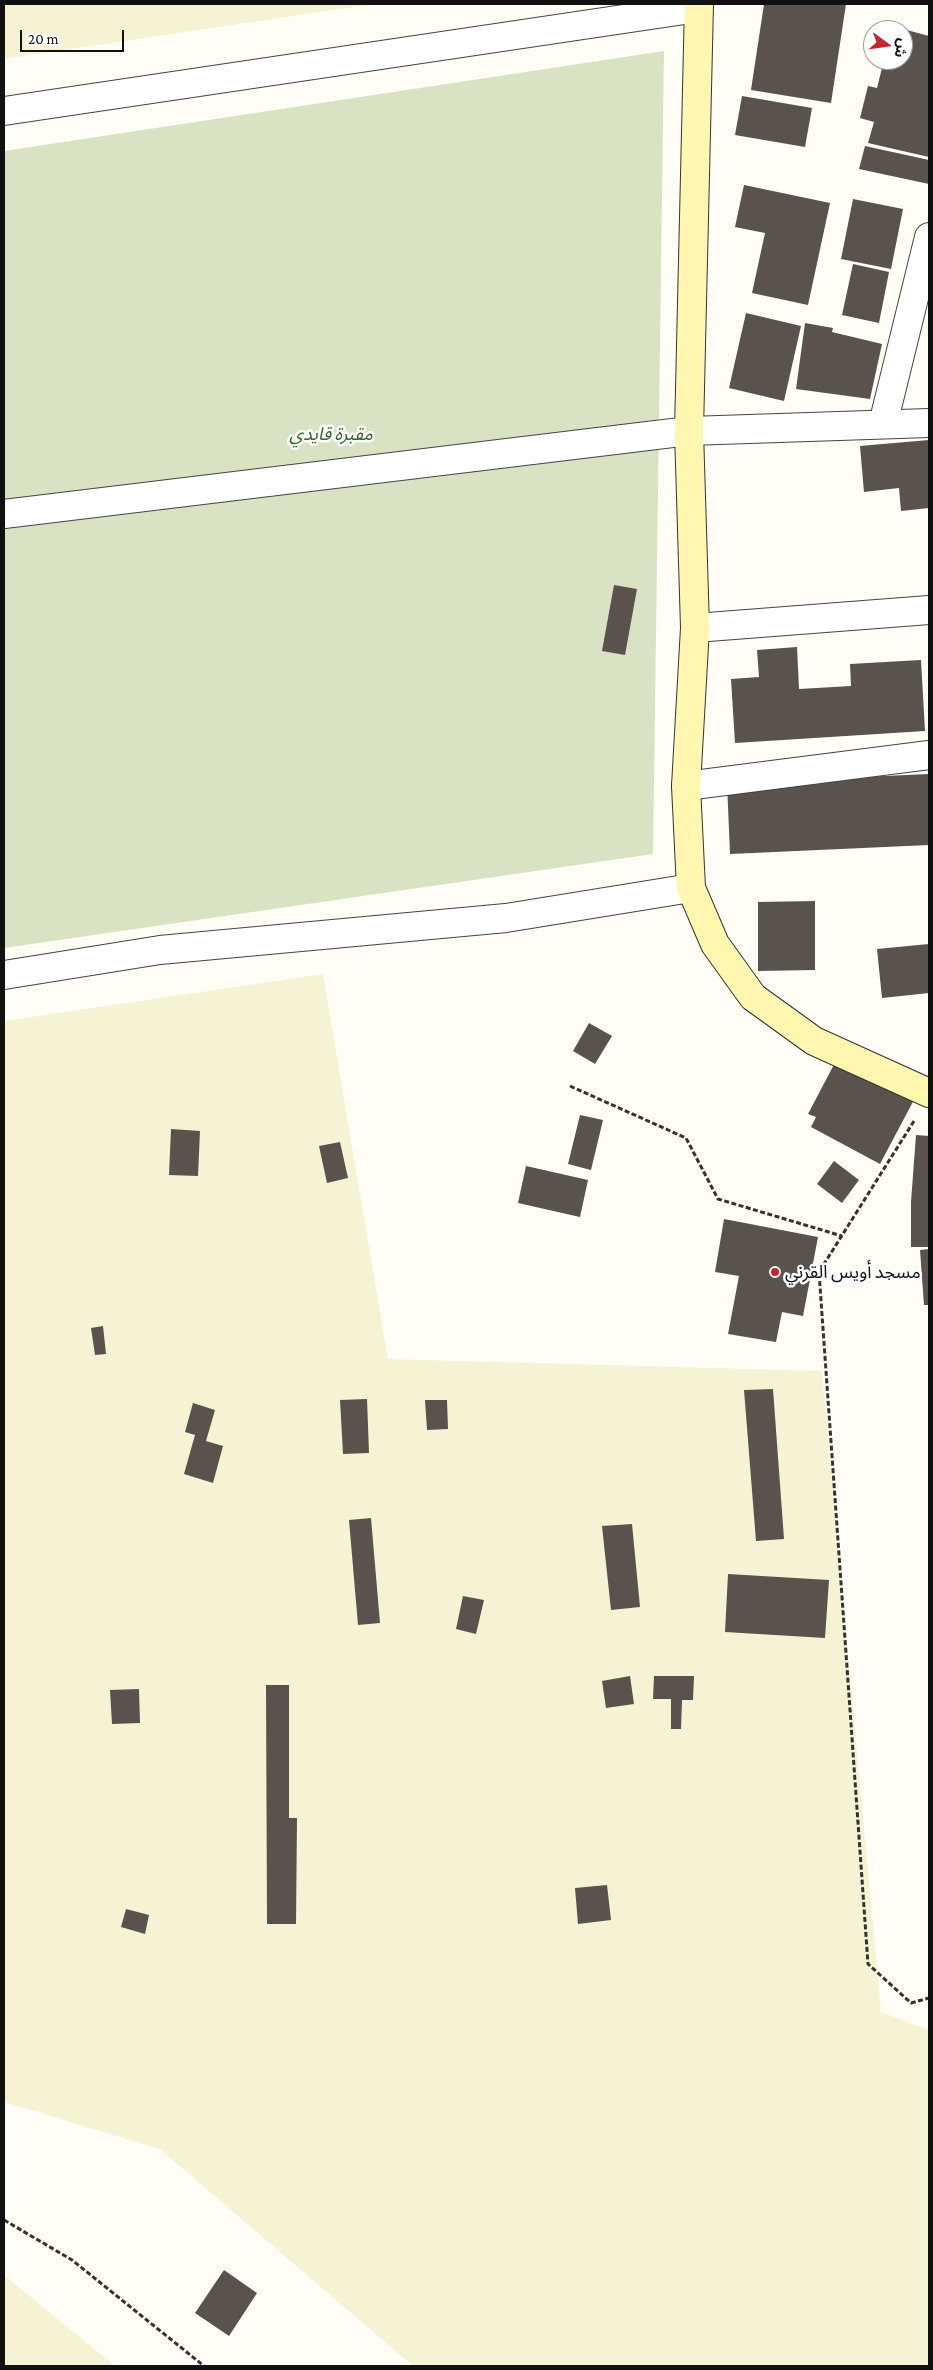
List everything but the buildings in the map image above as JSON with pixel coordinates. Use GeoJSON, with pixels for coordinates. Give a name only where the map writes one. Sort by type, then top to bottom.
{"type":"FeatureCollection","features":[{"type":"Feature","properties":{"kind":"street"},"geometry":{"type":"LineString","coordinates":[[4,111],[698,6],[689,431],[695,628],[686,786],[691,888],[715,944],[753,998],[814,1040],[924,1103]]}},
{"type":"Feature","properties":{"kind":"street"},"geometry":{"type":"LineString","coordinates":[[883,424],[929,237]]}},
{"type":"Feature","properties":{"kind":"street"},"geometry":{"type":"LineString","coordinates":[[4,514],[689,431],[929,423]]}},
{"type":"Feature","properties":{"kind":"street"},"geometry":{"type":"LineString","coordinates":[[695,628],[929,610]]}},
{"type":"Feature","properties":{"kind":"street"},"geometry":{"type":"LineString","coordinates":[[686,786],[929,755]]}},
{"type":"Feature","properties":{"kind":"street"},"geometry":{"type":"LineString","coordinates":[[4,975],[160,950],[506,918],[691,888]]}},
{"type":"Feature","properties":{"kind":"path"},"geometry":{"type":"LineString","coordinates":[[570,1086],[686,1138],[718,1199],[842,1236]]}},
{"type":"Feature","properties":{"kind":"path"},"geometry":{"type":"LineString","coordinates":[[924,1103],[818,1272],[868,1964],[911,2003],[929,1998]]}},
{"type":"Feature","properties":{"kind":"path"},"geometry":{"type":"LineString","coordinates":[[4,2220],[72,2260],[204,2366]]}},
{"type":"Feature","properties":{"kind":"shaded area"},"geometry":{"type":"Polygon","coordinates":[[[4,4],[373,4],[4,59],[4,4]]]}},
{"type":"Feature","properties":{"kind":"shaded area"},"geometry":{"type":"Polygon","coordinates":[[[323,974],[388,1359],[822,1371],[881,2012],[929,2030],[929,2366],[413,2366],[160,2149],[4,2102],[4,1021],[323,974]]]}},
{"type":"Feature","properties":{"kind":"shaded area"},"geometry":{"type":"Polygon","coordinates":[[[4,2275],[115,2366],[4,2366],[4,2275]]]}},
{"type":"Feature","properties":{"kind":"green space","name":"مقبرة قايدي"},"geometry":{"type":"Polygon","coordinates":[[[664,51],[653,854],[4,948],[4,151],[664,51]]]}},
{"type":"Feature","properties":{"kind":"place","name":"مسجد أويس القرني"},"geometry":{"type":"Point","coordinates":[775,1272]}}]}
